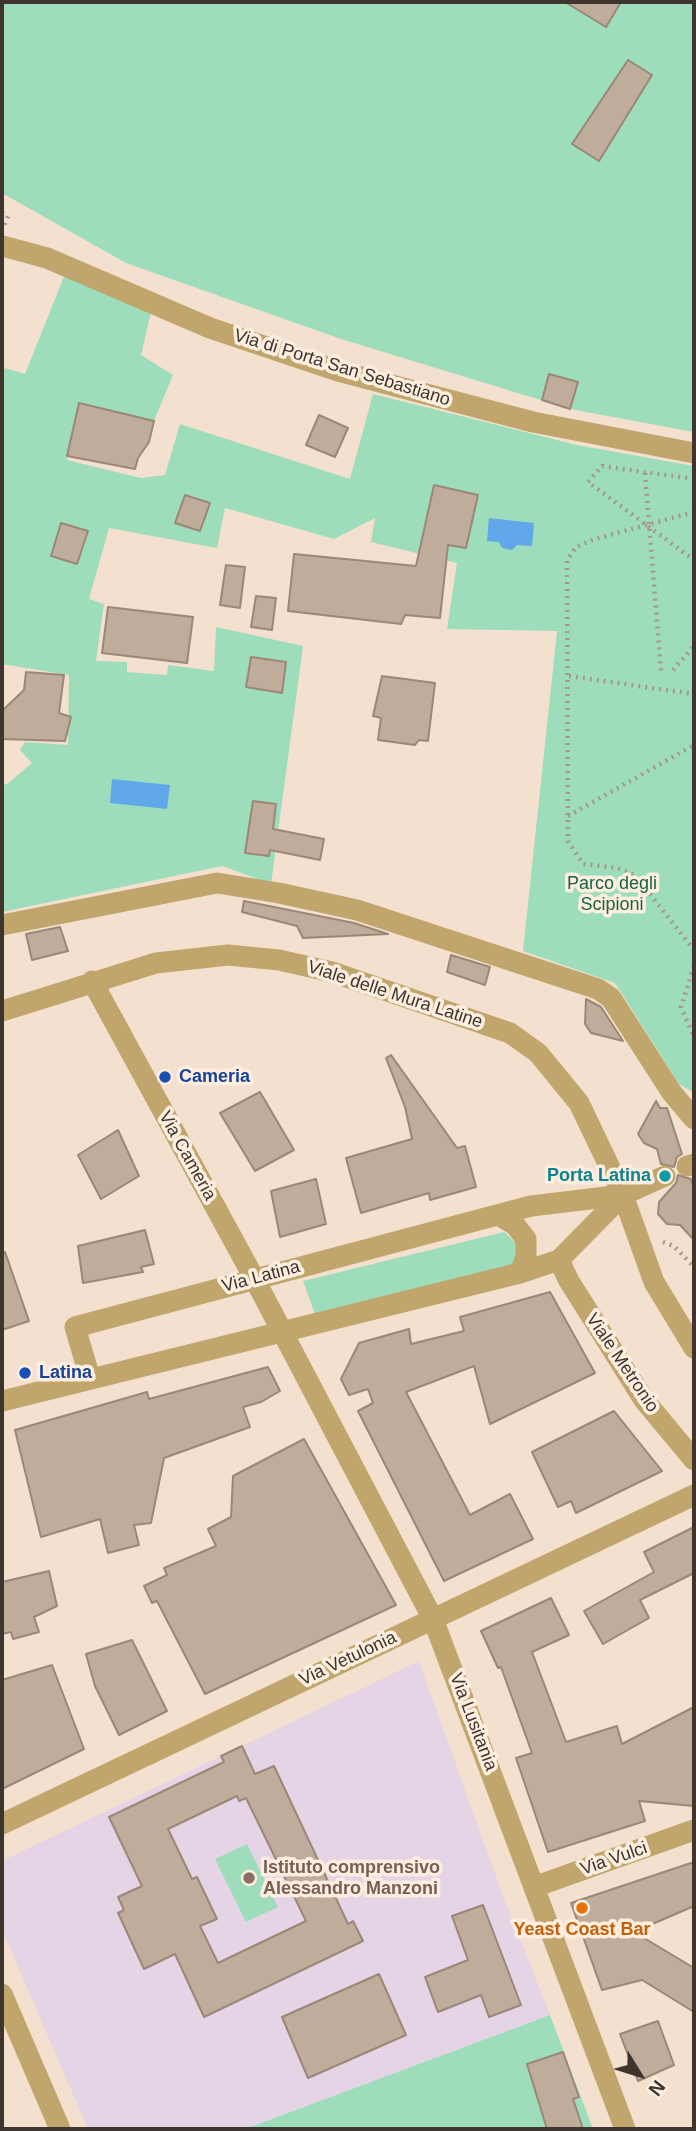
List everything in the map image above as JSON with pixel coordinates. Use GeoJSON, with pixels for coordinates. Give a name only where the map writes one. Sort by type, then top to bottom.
{"type":"FeatureCollection","features":[{"type":"Feature","properties":{"kind":"street","name":"Via di Porta San Sebastiano"},"geometry":{"type":"LineString","coordinates":[[2,246],[47,258],[210,328],[338,371],[533,422],[694,453]]}},
{"type":"Feature","properties":{"kind":"street"},"geometry":{"type":"LineString","coordinates":[[2,925],[217,883],[357,910],[598,989],[611,998],[672,1093],[694,1119]]}},
{"type":"Feature","properties":{"kind":"street","name":"Viale delle Mura Latine"},"geometry":{"type":"LineString","coordinates":[[2,1011],[92,981],[192,957],[228,955],[279,960],[342,975],[510,1033],[538,1053],[579,1103],[623,1195]]}},
{"type":"Feature","properties":{"kind":"street","name":"Via Cameria"},"geometry":{"type":"LineString","coordinates":[[92,981],[282,1332]]}},
{"type":"Feature","properties":{"kind":"street"},"geometry":{"type":"LineString","coordinates":[[2,1401],[520,1273],[559,1260],[623,1195],[665,1176]]}},
{"type":"Feature","properties":{"kind":"street"},"geometry":{"type":"LineString","coordinates":[[623,1195],[654,1282],[694,1348]]}},
{"type":"Feature","properties":{"kind":"street","name":"Via Latina"},"geometry":{"type":"LineString","coordinates":[[90,1378],[75,1327],[531,1206],[623,1195]]}},
{"type":"Feature","properties":{"kind":"street"},"geometry":{"type":"LineString","coordinates":[[498,1214],[515,1225],[526,1239],[526,1257],[520,1273]]}},
{"type":"Feature","properties":{"kind":"street","name":"Viale Metronio"},"geometry":{"type":"LineString","coordinates":[[559,1260],[644,1400],[694,1460]]}},
{"type":"Feature","properties":{"kind":"street","name":"Via Lusitania"},"geometry":{"type":"LineString","coordinates":[[282,1332],[433,1619],[625,2129]]}},
{"type":"Feature","properties":{"kind":"street","name":"Via Vetulonia"},"geometry":{"type":"LineString","coordinates":[[2,1824],[694,1495]]}},
{"type":"Feature","properties":{"kind":"street","name":"Via Vulci"},"geometry":{"type":"LineString","coordinates":[[534,1887],[694,1830]]}},
{"type":"Feature","properties":{"kind":"street"},"geometry":{"type":"LineString","coordinates":[[2,1994],[60,2129]]}},
{"type":"Feature","properties":{"kind":"path"},"geometry":{"type":"LineString","coordinates":[[2,213],[8,216],[2,229]]}},
{"type":"Feature","properties":{"kind":"path"},"geometry":{"type":"LineString","coordinates":[[694,479],[602,466],[588,482],[694,560]]}},
{"type":"Feature","properties":{"kind":"path"},"geometry":{"type":"LineString","coordinates":[[645,474],[661,671]]}},
{"type":"Feature","properties":{"kind":"path"},"geometry":{"type":"LineString","coordinates":[[694,512],[595,539],[576,547],[567,560],[568,841],[583,864],[617,868],[635,875],[694,950]]}},
{"type":"Feature","properties":{"kind":"path"},"geometry":{"type":"LineString","coordinates":[[673,670],[694,646]]}},
{"type":"Feature","properties":{"kind":"path"},"geometry":{"type":"LineString","coordinates":[[569,676],[694,694]]}},
{"type":"Feature","properties":{"kind":"path"},"geometry":{"type":"LineString","coordinates":[[568,816],[694,745]]}},
{"type":"Feature","properties":{"kind":"path"},"geometry":{"type":"LineString","coordinates":[[694,966],[681,1007],[694,1037]]}},
{"type":"Feature","properties":{"kind":"path"},"geometry":{"type":"LineString","coordinates":[[663,1242],[674,1247],[694,1267]]}},
{"type":"Feature","properties":{"kind":"shaded area","name":"Istituto comprensivo Alessandro Manzoni"},"geometry":{"type":"Polygon","coordinates":[[[419,1661],[503,1896],[550,2015],[245,2129],[88,2129],[2,1930],[2,1861],[419,1661]]]}},
{"type":"Feature","properties":{"kind":"green space"},"geometry":{"type":"Polygon","coordinates":[[[2,2],[694,2],[694,432],[570,409],[341,339],[126,263],[2,193],[2,2]]]}},
{"type":"Feature","properties":{"kind":"green space","name":"Parco degli Scipioni"},"geometry":{"type":"Polygon","coordinates":[[[65,274],[152,308],[141,355],[173,375],[154,421],[80,404],[67,460],[141,478],[165,475],[180,424],[350,479],[373,394],[577,445],[694,466],[694,1093],[679,1084],[615,983],[523,951],[557,631],[447,629],[457,563],[371,542],[375,518],[334,539],[225,508],[217,548],[109,528],[89,599],[104,604],[96,661],[127,662],[127,672],[167,675],[168,665],[214,671],[216,627],[303,646],[271,884],[222,866],[2,912],[2,781],[6,785],[32,763],[20,750],[25,742],[68,745],[69,675],[2,664],[2,378],[5,368],[25,374],[65,274]]]}},
{"type":"Feature","properties":{"kind":"green space"},"geometry":{"type":"Polygon","coordinates":[[[504,1232],[516,1243],[517,1264],[315,1314],[303,1281],[504,1232]]]}},
{"type":"Feature","properties":{"kind":"green space"},"geometry":{"type":"Polygon","coordinates":[[[247,1844],[278,1907],[246,1922],[215,1859],[247,1844]]]}},
{"type":"Feature","properties":{"kind":"green space"},"geometry":{"type":"Polygon","coordinates":[[[550,2015],[593,2129],[245,2129],[550,2015]]]}},
{"type":"Feature","properties":{"kind":"water"},"geometry":{"type":"Polygon","coordinates":[[[489,518],[534,523],[532,546],[517,545],[512,550],[502,548],[499,542],[487,541],[489,518]]]}},
{"type":"Feature","properties":{"kind":"water"},"geometry":{"type":"Polygon","coordinates":[[[112,779],[170,785],[167,809],[110,803],[112,779]]]}},
{"type":"Feature","properties":{"kind":"building"},"geometry":{"type":"Polygon","coordinates":[[[565,2],[621,2],[606,27],[565,2]]]}},
{"type":"Feature","properties":{"kind":"building"},"geometry":{"type":"Polygon","coordinates":[[[628,60],[652,75],[599,161],[572,144],[628,60]]]}},
{"type":"Feature","properties":{"kind":"building"},"geometry":{"type":"Polygon","coordinates":[[[549,374],[578,382],[570,409],[542,400],[549,374]]]}},
{"type":"Feature","properties":{"kind":"building"},"geometry":{"type":"Polygon","coordinates":[[[79,403],[154,421],[149,442],[138,458],[135,469],[67,456],[79,403]]]}},
{"type":"Feature","properties":{"kind":"building"},"geometry":{"type":"Polygon","coordinates":[[[319,415],[348,428],[335,457],[306,445],[319,415]]]}},
{"type":"Feature","properties":{"kind":"building"},"geometry":{"type":"Polygon","coordinates":[[[434,485],[478,495],[466,548],[448,545],[440,618],[405,615],[401,624],[288,611],[294,554],[416,566],[434,485]]]}},
{"type":"Feature","properties":{"kind":"building"},"geometry":{"type":"Polygon","coordinates":[[[185,495],[210,503],[200,531],[175,523],[185,495]]]}},
{"type":"Feature","properties":{"kind":"building"},"geometry":{"type":"Polygon","coordinates":[[[61,523],[88,531],[77,564],[51,556],[61,523]]]}},
{"type":"Feature","properties":{"kind":"building"},"geometry":{"type":"Polygon","coordinates":[[[226,565],[245,567],[240,608],[220,605],[226,565]]]}},
{"type":"Feature","properties":{"kind":"building"},"geometry":{"type":"Polygon","coordinates":[[[256,596],[276,598],[272,630],[251,627],[256,596]]]}},
{"type":"Feature","properties":{"kind":"building"},"geometry":{"type":"Polygon","coordinates":[[[108,607],[193,617],[187,663],[102,653],[108,607]]]}},
{"type":"Feature","properties":{"kind":"building"},"geometry":{"type":"Polygon","coordinates":[[[251,657],[286,662],[282,693],[246,687],[251,657]]]}},
{"type":"Feature","properties":{"kind":"building"},"geometry":{"type":"Polygon","coordinates":[[[26,672],[64,675],[59,713],[71,717],[65,741],[2,739],[2,711],[24,690],[26,672]]]}},
{"type":"Feature","properties":{"kind":"building"},"geometry":{"type":"Polygon","coordinates":[[[382,676],[435,683],[428,741],[419,740],[415,745],[378,740],[381,718],[373,716],[382,676]]]}},
{"type":"Feature","properties":{"kind":"building"},"geometry":{"type":"Polygon","coordinates":[[[253,801],[276,804],[273,829],[324,839],[320,860],[270,850],[269,856],[245,853],[253,801]]]}},
{"type":"Feature","properties":{"kind":"building"},"geometry":{"type":"Polygon","coordinates":[[[244,901],[354,923],[388,934],[303,938],[297,926],[242,912],[244,901]]]}},
{"type":"Feature","properties":{"kind":"building"},"geometry":{"type":"Polygon","coordinates":[[[60,927],[68,951],[32,960],[26,934],[60,927]]]}},
{"type":"Feature","properties":{"kind":"building"},"geometry":{"type":"Polygon","coordinates":[[[451,955],[490,967],[485,985],[447,972],[451,955]]]}},
{"type":"Feature","properties":{"kind":"building"},"geometry":{"type":"Polygon","coordinates":[[[586,999],[601,1007],[623,1041],[591,1033],[585,1024],[586,999]]]}},
{"type":"Feature","properties":{"kind":"building"},"geometry":{"type":"Polygon","coordinates":[[[391,1055],[457,1148],[465,1146],[476,1187],[430,1200],[429,1193],[361,1213],[346,1158],[412,1139],[405,1107],[386,1058],[391,1055]]]}},
{"type":"Feature","properties":{"kind":"building"},"geometry":{"type":"Polygon","coordinates":[[[260,1092],[294,1150],[255,1171],[220,1113],[260,1092]]]}},
{"type":"Feature","properties":{"kind":"building"},"geometry":{"type":"Polygon","coordinates":[[[656,1101],[660,1108],[667,1108],[682,1154],[677,1157],[674,1167],[661,1164],[657,1149],[644,1143],[638,1134],[656,1101]]]}},
{"type":"Feature","properties":{"kind":"building"},"geometry":{"type":"Polygon","coordinates":[[[118,1130],[139,1176],[101,1199],[78,1155],[118,1130]]]}},
{"type":"Feature","properties":{"kind":"building"},"geometry":{"type":"Polygon","coordinates":[[[678,1175],[691,1179],[694,1190],[694,1240],[680,1225],[667,1224],[658,1214],[659,1202],[676,1183],[678,1175]]]}},
{"type":"Feature","properties":{"kind":"building"},"geometry":{"type":"Polygon","coordinates":[[[316,1179],[326,1224],[280,1237],[271,1191],[316,1179]]]}},
{"type":"Feature","properties":{"kind":"building"},"geometry":{"type":"Polygon","coordinates":[[[145,1230],[154,1264],[141,1267],[143,1272],[83,1283],[78,1246],[145,1230]]]}},
{"type":"Feature","properties":{"kind":"building"},"geometry":{"type":"Polygon","coordinates":[[[5,1252],[29,1321],[2,1330],[2,1253],[5,1252]]]}},
{"type":"Feature","properties":{"kind":"building"},"geometry":{"type":"Polygon","coordinates":[[[550,1292],[595,1373],[490,1424],[474,1366],[406,1392],[470,1515],[510,1494],[533,1539],[444,1581],[358,1411],[373,1403],[368,1389],[349,1395],[341,1379],[359,1343],[409,1329],[411,1344],[464,1331],[460,1317],[550,1292]]]}},
{"type":"Feature","properties":{"kind":"building"},"geometry":{"type":"Polygon","coordinates":[[[268,1367],[280,1391],[261,1402],[243,1407],[250,1427],[164,1458],[151,1523],[134,1525],[139,1545],[108,1553],[100,1519],[41,1537],[15,1430],[147,1392],[149,1399],[268,1367]]]}},
{"type":"Feature","properties":{"kind":"building"},"geometry":{"type":"Polygon","coordinates":[[[614,1411],[662,1471],[576,1513],[571,1501],[558,1507],[532,1452],[614,1411]]]}},
{"type":"Feature","properties":{"kind":"building"},"geometry":{"type":"Polygon","coordinates":[[[304,1439],[396,1605],[205,1694],[157,1601],[152,1603],[144,1586],[167,1575],[164,1568],[216,1546],[208,1529],[231,1517],[233,1476],[304,1439]]]}},
{"type":"Feature","properties":{"kind":"building"},"geometry":{"type":"Polygon","coordinates":[[[694,1527],[694,1573],[640,1600],[649,1618],[603,1644],[584,1611],[654,1572],[644,1552],[694,1527]]]}},
{"type":"Feature","properties":{"kind":"building"},"geometry":{"type":"Polygon","coordinates":[[[49,1571],[57,1606],[34,1617],[39,1632],[13,1639],[11,1632],[2,1634],[2,1582],[49,1571]]]}},
{"type":"Feature","properties":{"kind":"building"},"geometry":{"type":"Polygon","coordinates":[[[551,1598],[569,1635],[532,1652],[566,1742],[617,1726],[622,1744],[694,1707],[694,1806],[639,1801],[645,1821],[548,1852],[516,1758],[532,1753],[501,1667],[498,1668],[481,1631],[551,1598]]]}},
{"type":"Feature","properties":{"kind":"building"},"geometry":{"type":"Polygon","coordinates":[[[132,1640],[167,1711],[119,1735],[95,1686],[86,1654],[132,1640]]]}},
{"type":"Feature","properties":{"kind":"building"},"geometry":{"type":"Polygon","coordinates":[[[52,1665],[84,1749],[2,1789],[2,1680],[52,1665]]]}},
{"type":"Feature","properties":{"kind":"building"},"geometry":{"type":"Polygon","coordinates":[[[242,1746],[255,1774],[274,1766],[348,1924],[353,1921],[363,1941],[204,2017],[175,1954],[144,1969],[118,1913],[124,1910],[118,1897],[142,1886],[109,1817],[224,1762],[221,1756],[242,1746]],[[237,1796],[168,1829],[192,1879],[197,1877],[217,1919],[200,1926],[218,1963],[306,1921],[246,1798],[239,1801],[237,1796]]]}},
{"type":"Feature","properties":{"kind":"building"},"geometry":{"type":"Polygon","coordinates":[[[694,1862],[694,1906],[634,1932],[694,1968],[694,2012],[642,1980],[602,1990],[571,1903],[694,1862]]]}},
{"type":"Feature","properties":{"kind":"building"},"geometry":{"type":"Polygon","coordinates":[[[483,1905],[521,2005],[489,2017],[481,1995],[438,2012],[425,1977],[468,1960],[452,1916],[483,1905]]]}},
{"type":"Feature","properties":{"kind":"building"},"geometry":{"type":"Polygon","coordinates":[[[379,1974],[406,2035],[308,2078],[282,2017],[379,1974]]]}},
{"type":"Feature","properties":{"kind":"building"},"geometry":{"type":"Polygon","coordinates":[[[658,2021],[674,2065],[638,2081],[620,2034],[658,2021]]]}},
{"type":"Feature","properties":{"kind":"building"},"geometry":{"type":"Polygon","coordinates":[[[563,2052],[579,2097],[573,2099],[583,2129],[547,2129],[527,2064],[563,2052]]]}},
{"type":"Feature","properties":{"kind":"place","name":"Cameria"},"geometry":{"type":"Point","coordinates":[165,1077]}},
{"type":"Feature","properties":{"kind":"place","name":"Porta Latina"},"geometry":{"type":"Point","coordinates":[665,1176]}},
{"type":"Feature","properties":{"kind":"place","name":"Latina"},"geometry":{"type":"Point","coordinates":[25,1373]}},
{"type":"Feature","properties":{"kind":"place","name":"Istituto comprensivo Alessandro Manzoni"},"geometry":{"type":"Point","coordinates":[249,1878]}},
{"type":"Feature","properties":{"kind":"place","name":"Yeast Coast Bar"},"geometry":{"type":"Point","coordinates":[582,1908]}}]}
